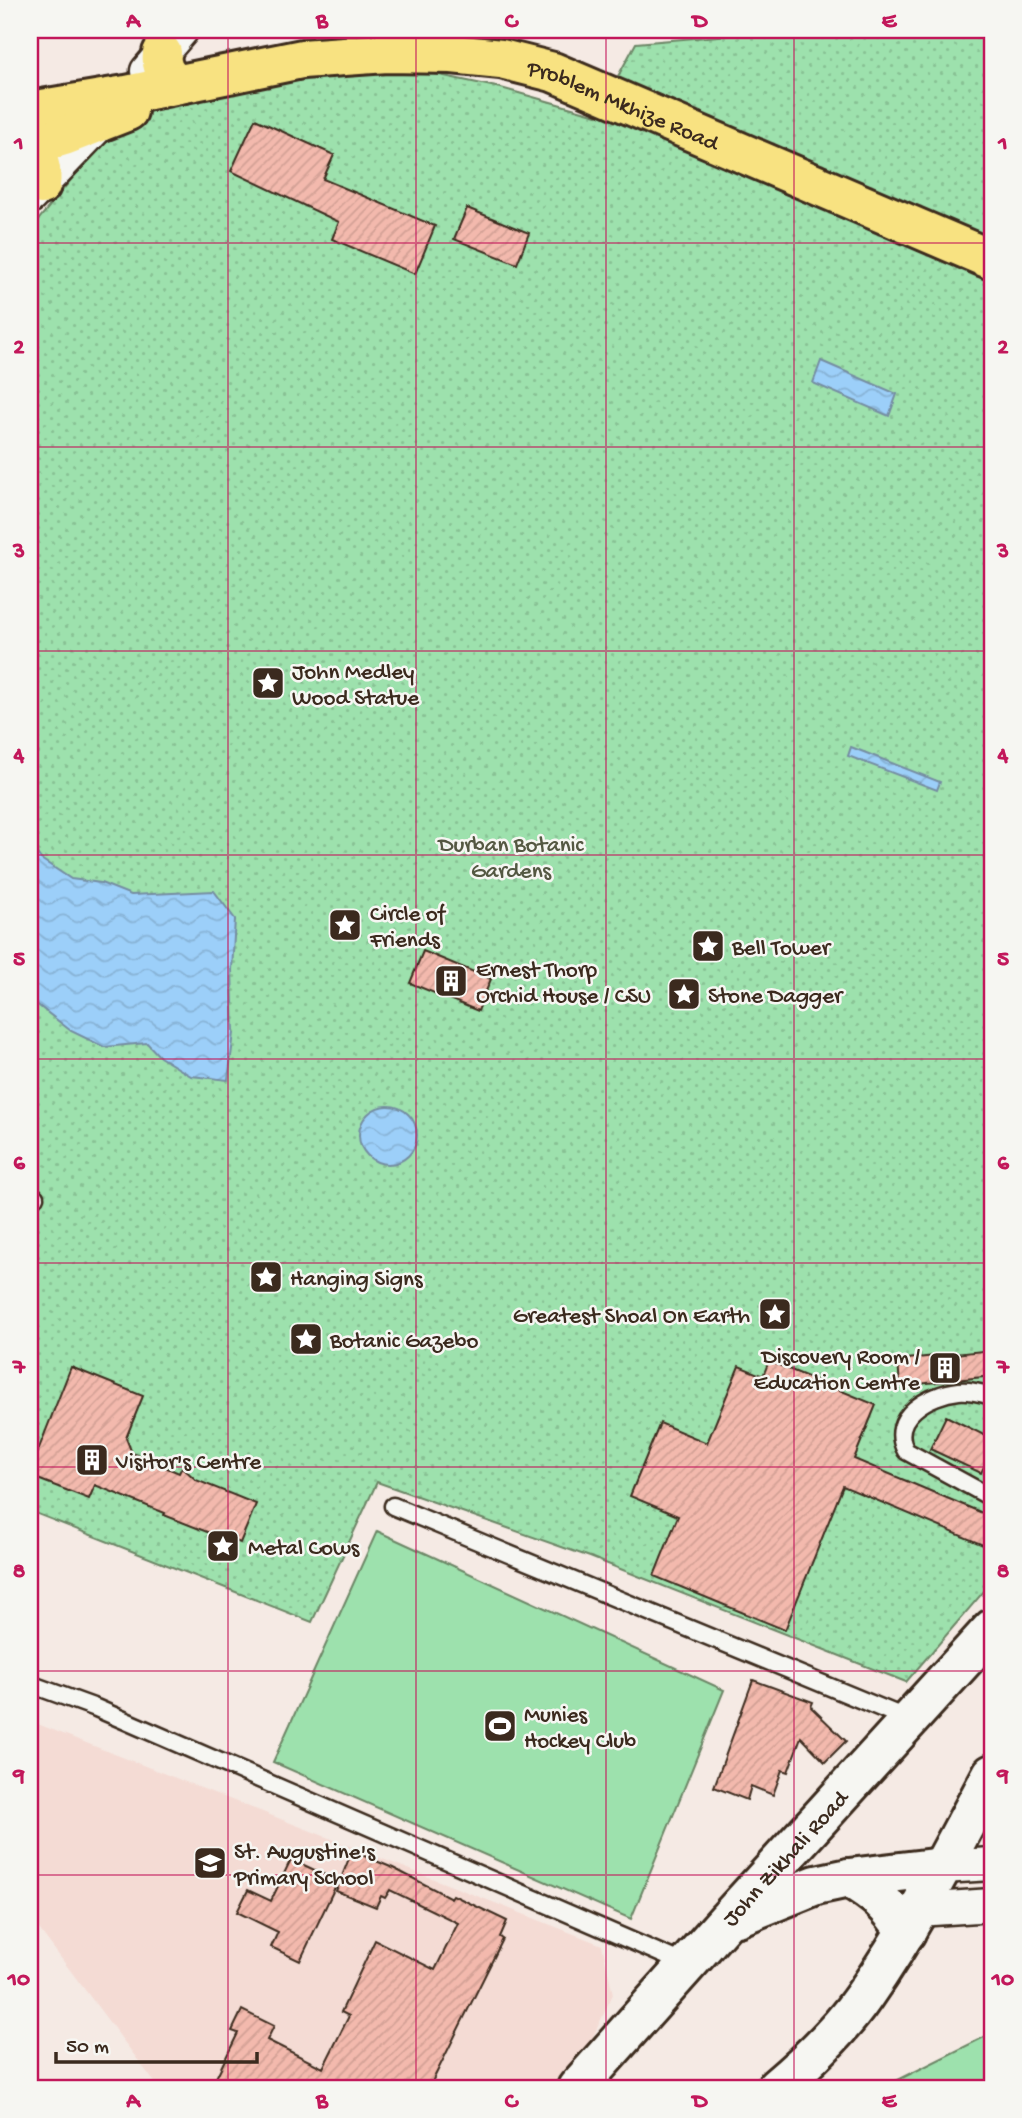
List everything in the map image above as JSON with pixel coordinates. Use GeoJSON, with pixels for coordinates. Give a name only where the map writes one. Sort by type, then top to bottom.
{"type":"FeatureCollection","features":[{"type":"Feature","properties":{"kind":"main road","name":"Problem Mkhize Road"},"geometry":{"type":"LineString","coordinates":[[232,74],[302,59],[387,53],[452,54],[501,59],[553,72],[992,260]]}},
{"type":"Feature","properties":{"kind":"main road"},"geometry":{"type":"LineString","coordinates":[[35,191],[42,173],[40,162],[30,147],[64,136],[116,105],[175,56],[232,74]]}},
{"type":"Feature","properties":{"kind":"main road"},"geometry":{"type":"LineString","coordinates":[[30,111],[116,105],[232,74]]}},
{"type":"Feature","properties":{"kind":"main road","name":"John Zikhali Road"},"geometry":{"type":"LineString","coordinates":[[577,2088],[992,1629]]}},
{"type":"Feature","properties":{"kind":"main road"},"geometry":{"type":"LineString","coordinates":[[776,2088],[825,2043],[856,2007],[912,1921],[992,1774]]}},
{"type":"Feature","properties":{"kind":"main road"},"geometry":{"type":"LineString","coordinates":[[726,1922],[816,1885],[849,1878],[942,1867]]}},
{"type":"Feature","properties":{"kind":"main road"},"geometry":{"type":"LineString","coordinates":[[849,1878],[912,1921]]}},
{"type":"Feature","properties":{"kind":"street"},"geometry":{"type":"LineString","coordinates":[[35,191],[116,105]]}},
{"type":"Feature","properties":{"kind":"street"},"geometry":{"type":"LineString","coordinates":[[942,1867],[992,1864]]}},
{"type":"Feature","properties":{"kind":"street"},"geometry":{"type":"LineString","coordinates":[[912,1921],[992,1905]]}},
{"type":"Feature","properties":{"kind":"lane"},"geometry":{"type":"LineString","coordinates":[[992,1396],[962,1391],[927,1400],[911,1411],[902,1425],[901,1434],[906,1451],[992,1497]]}},
{"type":"Feature","properties":{"kind":"lane"},"geometry":{"type":"LineString","coordinates":[[393,1506],[910,1720]]}},
{"type":"Feature","properties":{"kind":"lane"},"geometry":{"type":"LineString","coordinates":[[30,1684],[98,1700],[687,1965]]}},
{"type":"Feature","properties":{"kind":"shaded area","name":"St. Augustine's Primary School"},"geometry":{"type":"Polygon","coordinates":[[[30,1721],[602,1945],[613,1994],[569,2088],[159,2088],[30,1917],[30,1721]]]}},
{"type":"Feature","properties":{"kind":"green space","name":"Durban Botanic Gardens"},"geometry":{"type":"Polygon","coordinates":[[[791,30],[992,30],[992,1582],[906,1682],[590,1557],[377,1482],[312,1622],[30,1511],[30,230],[131,106],[378,62],[501,88],[597,115],[636,43],[791,30]]]}},
{"type":"Feature","properties":{"kind":"green space","name":"Munies Hockey Club"},"geometry":{"type":"Polygon","coordinates":[[[377,1531],[724,1690],[631,1919],[273,1762],[377,1531]]]}},
{"type":"Feature","properties":{"kind":"green space"},"geometry":{"type":"Polygon","coordinates":[[[992,2033],[992,2088],[882,2088],[992,2033]]]}},
{"type":"Feature","properties":{"kind":"water"},"geometry":{"type":"Polygon","coordinates":[[[821,361],[897,394],[889,416],[813,383],[821,361]]]}},
{"type":"Feature","properties":{"kind":"water"},"geometry":{"type":"Polygon","coordinates":[[[851,747],[940,782],[937,790],[848,756],[851,747]]]}},
{"type":"Feature","properties":{"kind":"water"},"geometry":{"type":"Polygon","coordinates":[[[30,844],[41,859],[71,879],[101,883],[131,895],[214,891],[235,919],[232,970],[234,1033],[228,1080],[191,1076],[160,1057],[147,1043],[104,1047],[71,1031],[30,999],[30,844]]]}},
{"type":"Feature","properties":{"kind":"water"},"geometry":{"type":"Polygon","coordinates":[[[388,1106],[399,1108],[412,1119],[417,1135],[415,1146],[404,1159],[388,1164],[377,1162],[364,1151],[359,1135],[361,1124],[372,1111],[388,1106]]]}},
{"type":"Feature","properties":{"kind":"building"},"geometry":{"type":"Polygon","coordinates":[[[255,119],[334,155],[323,179],[435,226],[415,274],[332,239],[339,222],[231,171],[255,119]]]}},
{"type":"Feature","properties":{"kind":"building"},"geometry":{"type":"Polygon","coordinates":[[[467,208],[529,233],[517,264],[454,239],[467,208]]]}},
{"type":"Feature","properties":{"kind":"building","name":"Ernest Thorp Orchid House / CSU"},"geometry":{"type":"Polygon","coordinates":[[[423,951],[491,979],[478,1011],[410,983],[423,951]]]}},
{"type":"Feature","properties":{"kind":"building","name":"Discovery Room / Education Centre"},"geometry":{"type":"Polygon","coordinates":[[[992,1350],[992,1376],[900,1386],[898,1360],[992,1350]]]}},
{"type":"Feature","properties":{"kind":"building"},"geometry":{"type":"Polygon","coordinates":[[[769,1361],[876,1405],[854,1459],[992,1517],[983,1545],[843,1486],[785,1630],[654,1576],[678,1516],[630,1496],[660,1423],[707,1443],[739,1366],[763,1376],[769,1361]]]}},
{"type":"Feature","properties":{"kind":"building","name":"Visitor's Centre"},"geometry":{"type":"Polygon","coordinates":[[[71,1367],[143,1396],[126,1438],[132,1453],[179,1473],[182,1467],[196,1480],[256,1504],[240,1543],[164,1515],[165,1513],[95,1485],[89,1499],[30,1476],[71,1367]]]}},
{"type":"Feature","properties":{"kind":"building"},"geometry":{"type":"Polygon","coordinates":[[[946,1416],[992,1439],[992,1450],[981,1473],[930,1449],[946,1416]]]}},
{"type":"Feature","properties":{"kind":"building"},"geometry":{"type":"Polygon","coordinates":[[[753,1680],[813,1702],[811,1707],[846,1741],[825,1762],[801,1737],[788,1772],[782,1770],[773,1795],[751,1786],[747,1800],[714,1787],[753,1680]]]}},
{"type":"Feature","properties":{"kind":"building"},"geometry":{"type":"Polygon","coordinates":[[[352,1851],[507,1921],[500,1937],[503,1939],[429,2088],[211,2088],[238,2033],[232,2031],[242,2010],[274,2026],[267,2040],[323,2068],[349,2016],[341,2012],[375,1940],[435,1970],[458,1923],[390,1890],[385,1898],[381,1896],[376,1907],[336,1891],[352,1851]]]}},
{"type":"Feature","properties":{"kind":"building"},"geometry":{"type":"Polygon","coordinates":[[[291,1859],[338,1881],[300,1961],[271,1947],[278,1932],[237,1912],[248,1890],[271,1901],[291,1859]]]}},
{"type":"Feature","properties":{"kind":"place","name":"John Medley Wood Statue"},"geometry":{"type":"Point","coordinates":[268,683]}},
{"type":"Feature","properties":{"kind":"place","name":"Circle of Friends"},"geometry":{"type":"Point","coordinates":[345,925]}},
{"type":"Feature","properties":{"kind":"place","name":"Bell Tower"},"geometry":{"type":"Point","coordinates":[708,946]}},
{"type":"Feature","properties":{"kind":"place","name":"Ernest Thorp Orchid House / CSU"},"geometry":{"type":"Point","coordinates":[451,981]}},
{"type":"Feature","properties":{"kind":"place","name":"Stone Dagger"},"geometry":{"type":"Point","coordinates":[684,994]}},
{"type":"Feature","properties":{"kind":"place","name":"Hanging Signs"},"geometry":{"type":"Point","coordinates":[266,1277]}},
{"type":"Feature","properties":{"kind":"place","name":"Greatest Shoal On Earth"},"geometry":{"type":"Point","coordinates":[775,1314]}},
{"type":"Feature","properties":{"kind":"place","name":"Botanic Gazebo"},"geometry":{"type":"Point","coordinates":[306,1339]}},
{"type":"Feature","properties":{"kind":"place","name":"Discovery Room / Education Centre"},"geometry":{"type":"Point","coordinates":[945,1368]}},
{"type":"Feature","properties":{"kind":"place","name":"Visitor's Centre"},"geometry":{"type":"Point","coordinates":[92,1460]}},
{"type":"Feature","properties":{"kind":"place","name":"Metal Cows"},"geometry":{"type":"Point","coordinates":[223,1546]}},
{"type":"Feature","properties":{"kind":"place","name":"Munies Hockey Club"},"geometry":{"type":"Point","coordinates":[500,1726]}},
{"type":"Feature","properties":{"kind":"place","name":"St. Augustine's Primary School"},"geometry":{"type":"Point","coordinates":[210,1863]}}]}
